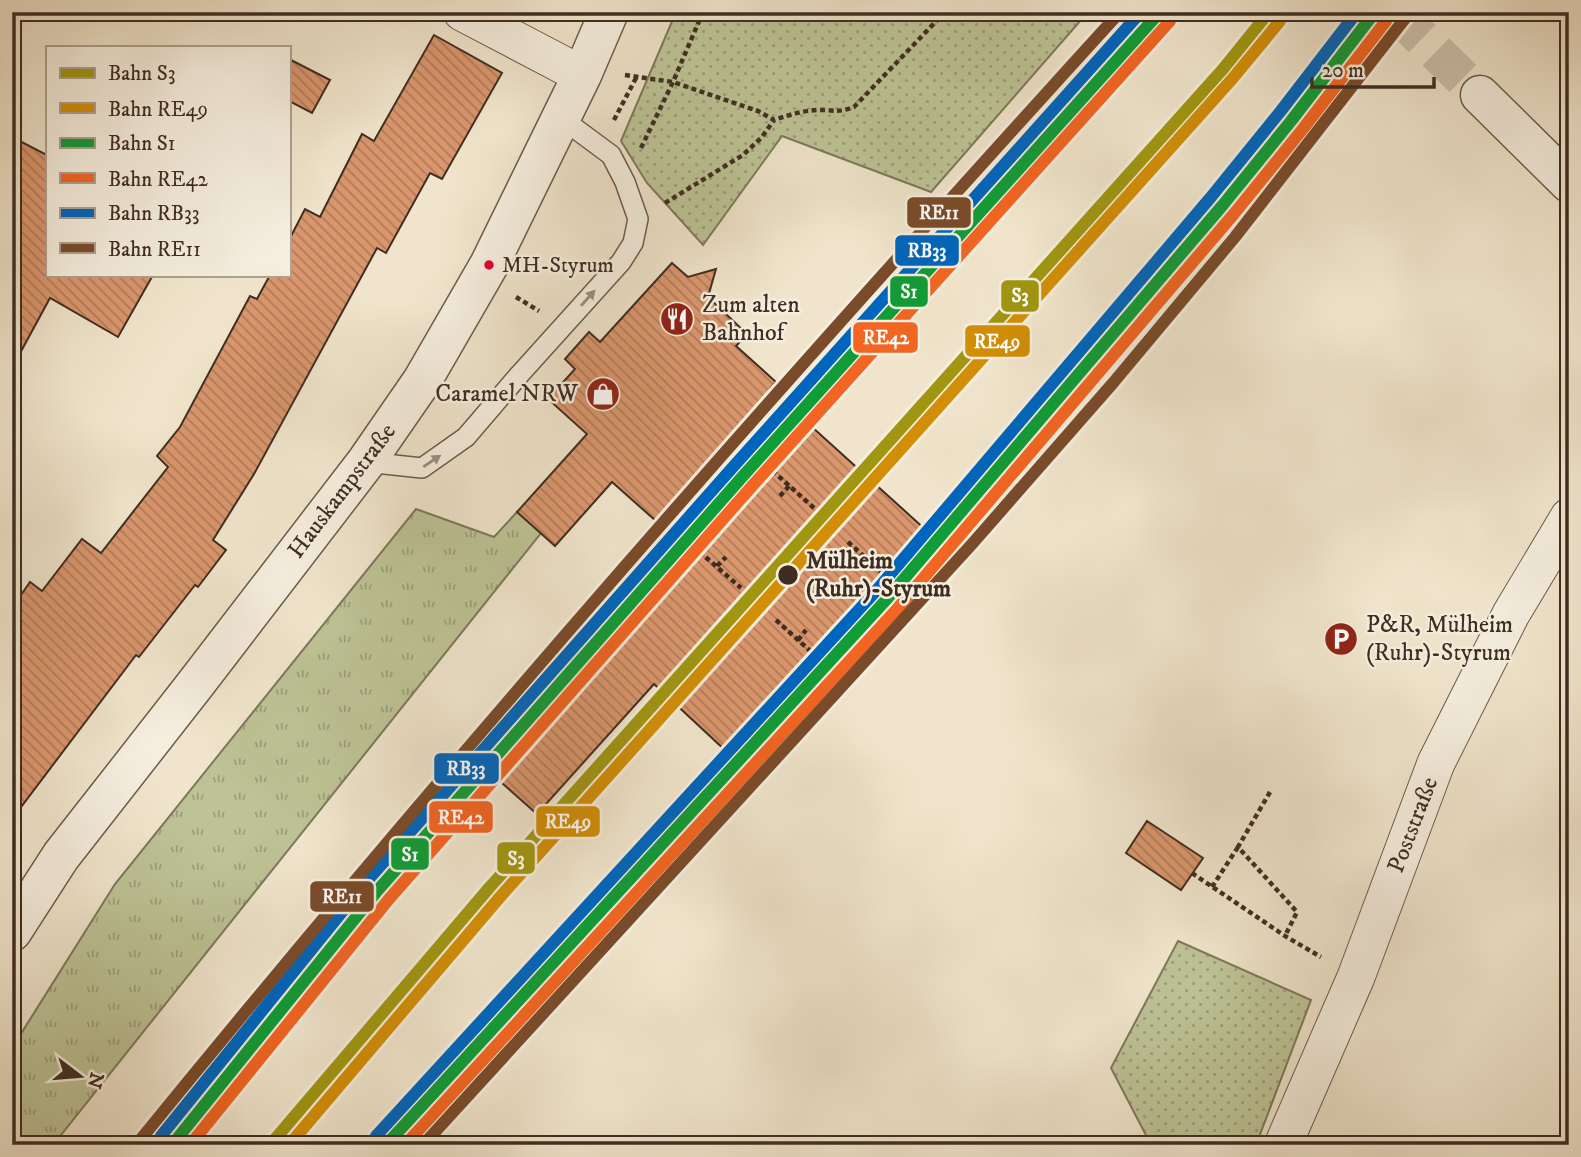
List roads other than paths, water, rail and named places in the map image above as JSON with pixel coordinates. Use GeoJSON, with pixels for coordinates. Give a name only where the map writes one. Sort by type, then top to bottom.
{"type":"FeatureCollection","features":[{"type":"Feature","properties":{"kind":"street"},"geometry":{"type":"LineString","coordinates":[[462,12],[582,75]]}},
{"type":"Feature","properties":{"kind":"street","name":"Hauskampstraße"},"geometry":{"type":"LineString","coordinates":[[12,932],[61,856],[366,461],[422,381],[489,264],[582,75],[609,12]]}},
{"type":"Feature","properties":{"kind":"street"},"geometry":{"type":"LineString","coordinates":[[1480,95],[1569,183]]}},
{"type":"Feature","properties":{"kind":"street","name":"Poststraße"},"geometry":{"type":"LineString","coordinates":[[1283,1145],[1356,977],[1436,763],[1511,614],[1569,517]]}},
{"type":"Feature","properties":{"kind":"lane"},"geometry":{"type":"LineString","coordinates":[[366,461],[422,468],[466,437],[621,262],[633,243],[638,219],[625,182],[611,155],[561,118]]}},
{"type":"Feature","properties":{"kind":"tunnel"},"geometry":{"type":"LineString","coordinates":[[1395,12],[1480,95]]}},
{"type":"Feature","properties":{"kind":"rail line","name":"RE11"},"geometry":{"type":"LineString","coordinates":[[136,1145],[376,856],[620,572],[1120,12]]}},
{"type":"Feature","properties":{"kind":"rail line","name":"RB33"},"geometry":{"type":"LineString","coordinates":[[161,1136],[367,881],[1141,12]]}},
{"type":"Feature","properties":{"kind":"rail line","name":"S1"},"geometry":{"type":"LineString","coordinates":[[172,1145],[378,890],[743,476],[1160,12]]}},
{"type":"Feature","properties":{"kind":"rail line","name":"S3"},"geometry":{"type":"LineString","coordinates":[[270,1145],[489,888],[1223,69],[1269,12]]}},
{"type":"Feature","properties":{"kind":"rail line","name":"RB33"},"geometry":{"type":"LineString","coordinates":[[376,1136],[876,591],[1211,197],[1357,12]]}},
{"type":"Feature","properties":{"kind":"rail line","name":"S1"},"geometry":{"type":"LineString","coordinates":[[386,1145],[886,600],[1222,206],[1375,12]]}},
{"type":"Feature","properties":{"kind":"rail line","name":"RE11"},"geometry":{"type":"LineString","coordinates":[[423,1145],[972,544],[1113,383],[1235,237],[1410,12]]}},
{"type":"Feature","properties":{"kind":"rail line","name":"RE42"},"geometry":{"type":"LineString","coordinates":[[190,1145],[389,899],[753,485],[1170,21]]}},
{"type":"Feature","properties":{"kind":"rail line","name":"RE49"},"geometry":{"type":"LineString","coordinates":[[289,1145],[500,897],[1233,78],[1280,21]]}},
{"type":"Feature","properties":{"kind":"rail line","name":"RE42"},"geometry":{"type":"LineString","coordinates":[[405,1145],[897,609],[1233,215],[1386,21]]}},
{"type":"Feature","properties":{"kind":"place","name":"MH-Styrum"},"geometry":{"type":"Point","coordinates":[489,265]}},
{"type":"Feature","properties":{"kind":"place","name":"Zum alten Bahnhof"},"geometry":{"type":"Point","coordinates":[677,319]}},
{"type":"Feature","properties":{"kind":"place","name":"Caramel NRW"},"geometry":{"type":"Point","coordinates":[603,394]}},
{"type":"Feature","properties":{"kind":"place","name":"Mülheim (Ruhr)-Styrum"},"geometry":{"type":"Point","coordinates":[788,575]}},
{"type":"Feature","properties":{"kind":"place","name":"P&R, Mülheim (Ruhr)-Styrum"},"geometry":{"type":"Point","coordinates":[1341,639]}}]}
